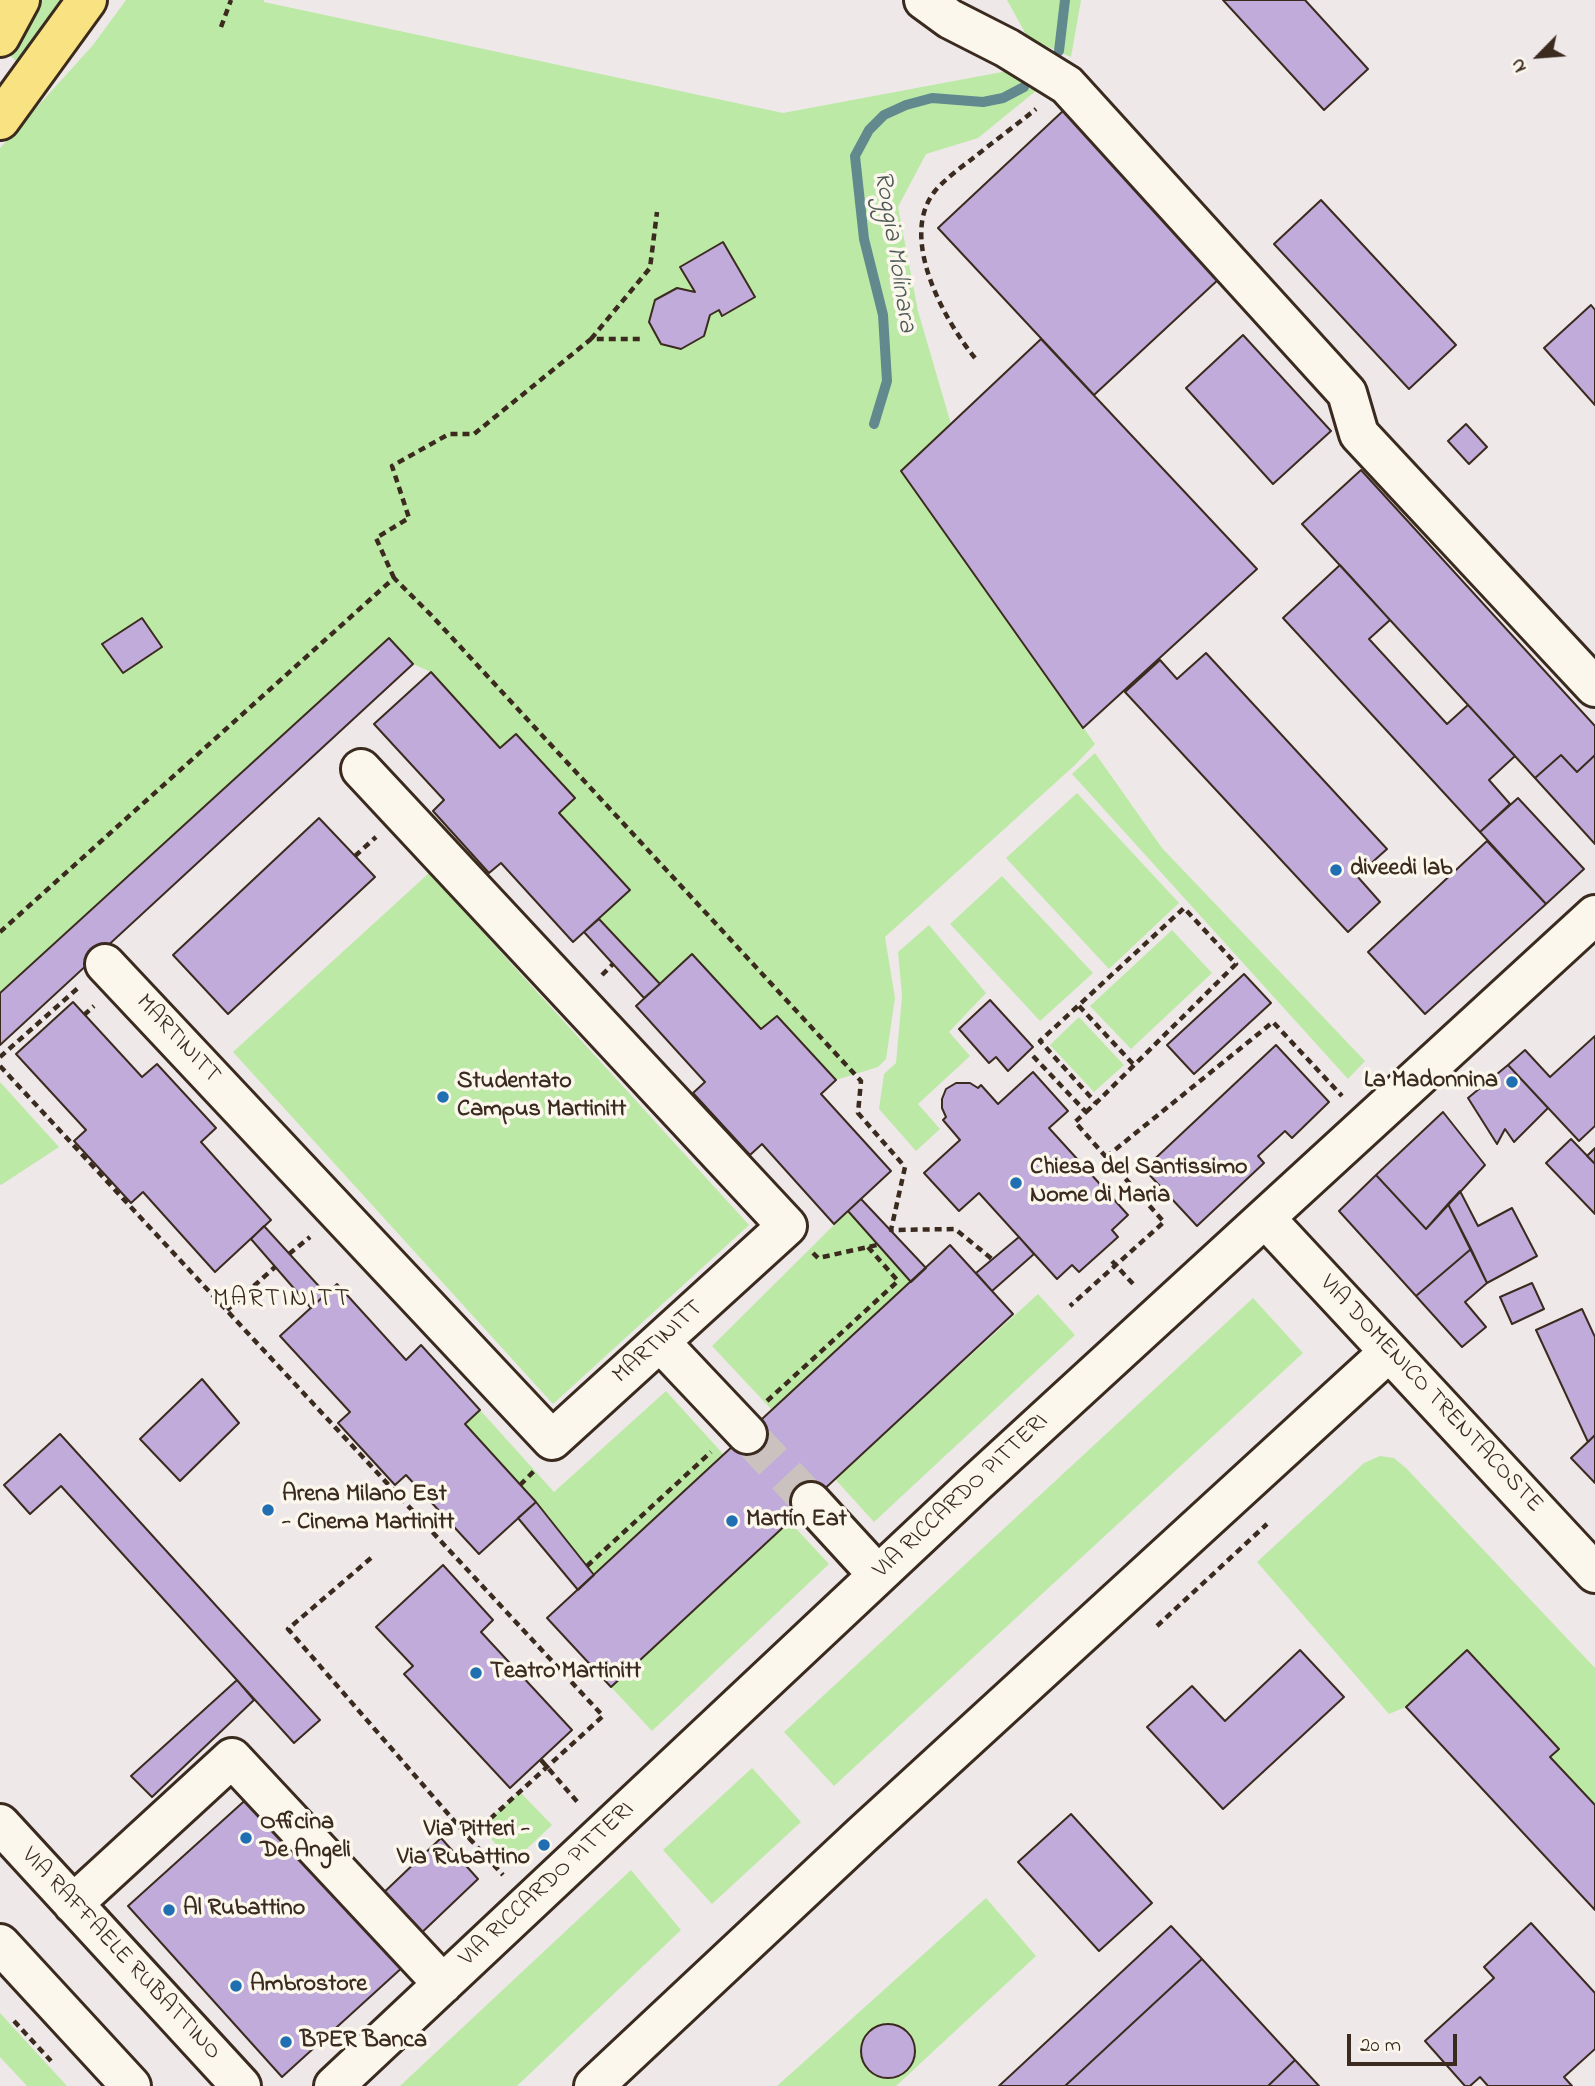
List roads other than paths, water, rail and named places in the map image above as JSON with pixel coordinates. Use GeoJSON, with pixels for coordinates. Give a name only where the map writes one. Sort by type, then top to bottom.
{"type":"FeatureCollection","features":[{"type":"Feature","properties":{"kind":"highway"},"geometry":{"type":"LineString","coordinates":[[0,37],[20,0]]}},
{"type":"Feature","properties":{"kind":"highway"},"geometry":{"type":"LineString","coordinates":[[0,120],[87,0]]}},
{"type":"Feature","properties":{"kind":"street"},"geometry":{"type":"LineString","coordinates":[[924,0],[950,19],[1007,48],[1067,85],[1347,393],[1359,435],[1595,687]]}},
{"type":"Feature","properties":{"kind":"street","name":"MARTINITT"},"geometry":{"type":"LineString","coordinates":[[105,964],[552,1440],[787,1226],[361,769]]}},
{"type":"Feature","properties":{"kind":"street","name":"VIA RICCARDO PITTERI"},"geometry":{"type":"LineString","coordinates":[[334,2086],[878,1575],[1595,915]]}},
{"type":"Feature","properties":{"kind":"street","name":"VIA DOMENICO TRENTACOSTE"},"geometry":{"type":"LineString","coordinates":[[1265,1218],[1595,1573]]}},
{"type":"Feature","properties":{"kind":"street"},"geometry":{"type":"LineString","coordinates":[[660,1342],[747,1434]]}},
{"type":"Feature","properties":{"kind":"street"},"geometry":{"type":"LineString","coordinates":[[594,2086],[863,1834],[1389,1352]]}},
{"type":"Feature","properties":{"kind":"street"},"geometry":{"type":"LineString","coordinates":[[811,1502],[878,1575]]}},
{"type":"Feature","properties":{"kind":"street"},"geometry":{"type":"LineString","coordinates":[[73,1904],[232,1759],[443,1984]]}},
{"type":"Feature","properties":{"kind":"street","name":"VIA RAFFAELE RUBATTINO"},"geometry":{"type":"LineString","coordinates":[[0,1825],[241,2086]]}},
{"type":"Feature","properties":{"kind":"street"},"geometry":{"type":"LineString","coordinates":[[0,1944],[131,2086]]}},
{"type":"Feature","properties":{"kind":"waterway","name":"Roggia Molinara"},"geometry":{"type":"LineString","coordinates":[[1059,51],[1065,0]]}},
{"type":"Feature","properties":{"kind":"waterway","name":"Roggia Molinara"},"geometry":{"type":"LineString","coordinates":[[874,424],[887,381],[883,315],[864,239],[855,156],[869,130],[884,115],[906,105],[932,98],[983,102],[1003,98],[1024,87]]}},
{"type":"Feature","properties":{"kind":"tunnel"},"geometry":{"type":"LineString","coordinates":[[747,1434],[811,1502]]}},
{"type":"Feature","properties":{"kind":"place","name":"diveedi lab"},"geometry":{"type":"Point","coordinates":[1336,870]}},
{"type":"Feature","properties":{"kind":"place","name":"La Madonnina"},"geometry":{"type":"Point","coordinates":[1512,1082]}},
{"type":"Feature","properties":{"kind":"place","name":"Studentato Campus Martinitt"},"geometry":{"type":"Point","coordinates":[443,1097]}},
{"type":"Feature","properties":{"kind":"place","name":"Chiesa del Santissimo Nome di Maria"},"geometry":{"type":"Point","coordinates":[1016,1183]}},
{"type":"Feature","properties":{"kind":"place","name":"Arena Milano Est - Cinema Martinitt"},"geometry":{"type":"Point","coordinates":[268,1510]}},
{"type":"Feature","properties":{"kind":"place","name":"Martin Eat"},"geometry":{"type":"Point","coordinates":[732,1521]}},
{"type":"Feature","properties":{"kind":"place","name":"Teatro Martinitt"},"geometry":{"type":"Point","coordinates":[476,1673]}},
{"type":"Feature","properties":{"kind":"place","name":"Officina De Angeli"},"geometry":{"type":"Point","coordinates":[246,1838]}},
{"type":"Feature","properties":{"kind":"place","name":"Via Pitteri - Via Rubattino"},"geometry":{"type":"Point","coordinates":[544,1845]}},
{"type":"Feature","properties":{"kind":"place","name":"Al Rubattino"},"geometry":{"type":"Point","coordinates":[169,1910]}},
{"type":"Feature","properties":{"kind":"place","name":"Ambrostore"},"geometry":{"type":"Point","coordinates":[236,1986]}},
{"type":"Feature","properties":{"kind":"place","name":"BPER Banca"},"geometry":{"type":"Point","coordinates":[286,2042]}},
{"type":"Feature","properties":{"kind":"district","name":"MARTINITT"},"geometry":{"type":"Point","coordinates":[282,1301]}}]}
